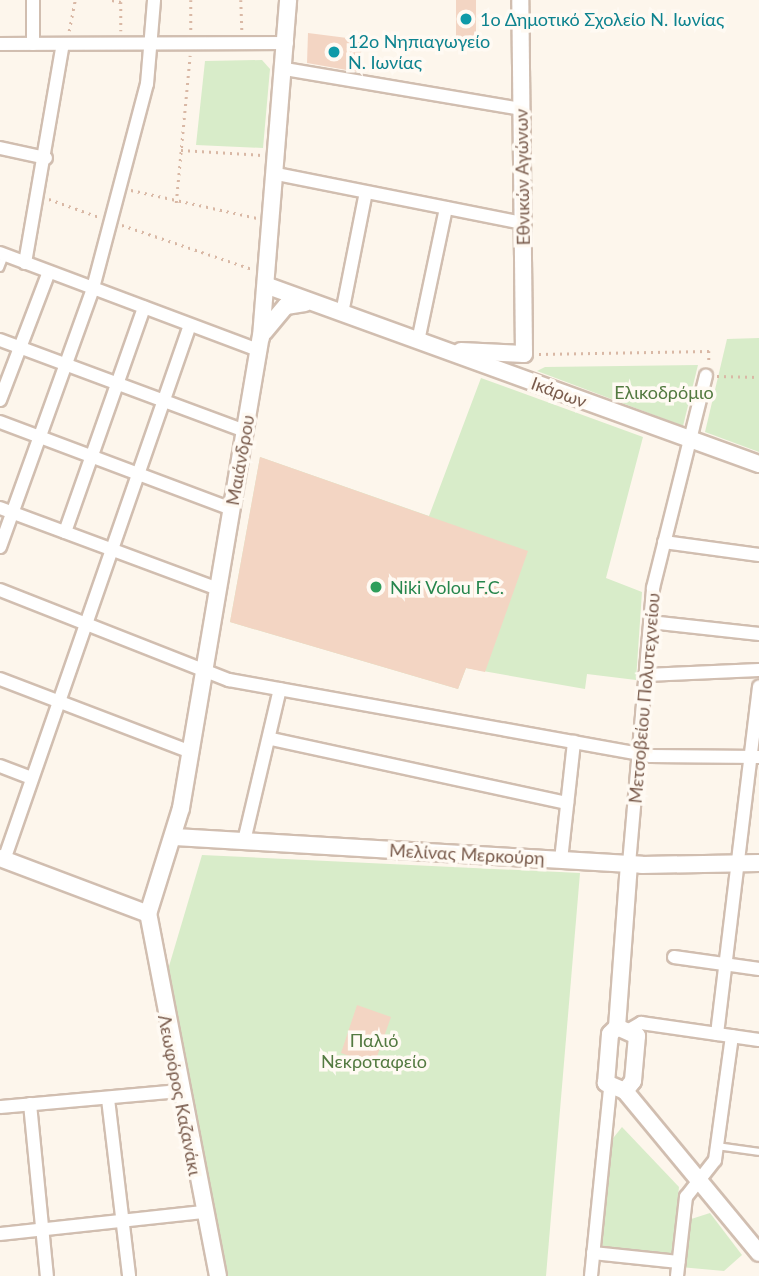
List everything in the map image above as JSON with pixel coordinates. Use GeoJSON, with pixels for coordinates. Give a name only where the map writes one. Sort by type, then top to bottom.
{"type":"FeatureCollection","features":[{"type":"Feature","properties":{"kind":"street"},"geometry":{"type":"LineString","coordinates":[[33,0],[33,44]]}},
{"type":"Feature","properties":{"kind":"street"},"geometry":{"type":"LineString","coordinates":[[0,547],[6,510],[40,438],[93,288],[112,222],[153,45],[154,0]]}},
{"type":"Feature","properties":{"kind":"street","name":"Μαιάνδρου"},"geometry":{"type":"LineString","coordinates":[[148,914],[175,837],[260,344],[274,222],[288,0]]}},
{"type":"Feature","properties":{"kind":"street","name":"Εθνικών Αγώνων"},"geometry":{"type":"LineString","coordinates":[[520,0],[524,354]]}},
{"type":"Feature","properties":{"kind":"street"},"geometry":{"type":"LineString","coordinates":[[0,44],[287,43]]}},
{"type":"Feature","properties":{"kind":"street"},"geometry":{"type":"LineString","coordinates":[[25,263],[40,196],[66,45]]}},
{"type":"Feature","properties":{"kind":"street"},"geometry":{"type":"LineString","coordinates":[[285,69],[521,108]]}},
{"type":"Feature","properties":{"kind":"street"},"geometry":{"type":"LineString","coordinates":[[0,148],[46,158]]}},
{"type":"Feature","properties":{"kind":"street"},"geometry":{"type":"LineString","coordinates":[[277,174],[523,223]]}},
{"type":"Feature","properties":{"kind":"street"},"geometry":{"type":"LineString","coordinates":[[342,313],[366,192]]}},
{"type":"Feature","properties":{"kind":"street"},"geometry":{"type":"LineString","coordinates":[[418,341],[446,208]]}},
{"type":"Feature","properties":{"kind":"street"},"geometry":{"type":"LineString","coordinates":[[3,254],[190,325],[260,344],[286,306],[316,304]]}},
{"type":"Feature","properties":{"kind":"street"},"geometry":{"type":"LineString","coordinates":[[0,400],[49,272]]}},
{"type":"Feature","properties":{"kind":"street","name":"Ικάρων"},"geometry":{"type":"LineString","coordinates":[[268,280],[316,304],[759,464]]}},
{"type":"Feature","properties":{"kind":"street"},"geometry":{"type":"LineString","coordinates":[[65,531],[144,307]]}},
{"type":"Feature","properties":{"kind":"street"},"geometry":{"type":"LineString","coordinates":[[148,914],[2,859],[190,325]]}},
{"type":"Feature","properties":{"kind":"street"},"geometry":{"type":"LineString","coordinates":[[0,340],[245,430]]}},
{"type":"Feature","properties":{"kind":"street","name":"Ικάρων"},"geometry":{"type":"LineString","coordinates":[[437,348],[524,354]]}},
{"type":"Feature","properties":{"kind":"street","name":"Μετσοβείου Πολυτεχνείου"},"geometry":{"type":"LineString","coordinates":[[624,1028],[629,864],[650,622],[664,542],[706,376]]}},
{"type":"Feature","properties":{"kind":"street"},"geometry":{"type":"LineString","coordinates":[[0,422],[231,509]]}},
{"type":"Feature","properties":{"kind":"street"},"geometry":{"type":"LineString","coordinates":[[6,510],[218,589]]}},
{"type":"Feature","properties":{"kind":"street"},"geometry":{"type":"LineString","coordinates":[[664,542],[759,555]]}},
{"type":"Feature","properties":{"kind":"street"},"geometry":{"type":"LineString","coordinates":[[0,590],[204,671],[280,689],[640,755],[755,757]]}},
{"type":"Feature","properties":{"kind":"street"},"geometry":{"type":"LineString","coordinates":[[650,622],[759,634]]}},
{"type":"Feature","properties":{"kind":"street"},"geometry":{"type":"LineString","coordinates":[[646,675],[759,670]]}},
{"type":"Feature","properties":{"kind":"street"},"geometry":{"type":"LineString","coordinates":[[0,679],[191,752]]}},
{"type":"Feature","properties":{"kind":"street"},"geometry":{"type":"LineString","coordinates":[[717,1034],[738,863],[755,757],[759,687]]}},
{"type":"Feature","properties":{"kind":"street"},"geometry":{"type":"LineString","coordinates":[[244,841],[271,739],[280,689]]}},
{"type":"Feature","properties":{"kind":"street"},"geometry":{"type":"LineString","coordinates":[[271,739],[567,803]]}},
{"type":"Feature","properties":{"kind":"street"},"geometry":{"type":"LineString","coordinates":[[561,860],[574,742]]}},
{"type":"Feature","properties":{"kind":"street"},"geometry":{"type":"LineString","coordinates":[[0,766],[32,778]]}},
{"type":"Feature","properties":{"kind":"street","name":"Μελίνας Μερκούρη"},"geometry":{"type":"LineString","coordinates":[[175,837],[629,864],[759,863]]}},
{"type":"Feature","properties":{"kind":"street","name":"Λεωφόρος Καζανάκι"},"geometry":{"type":"LineString","coordinates":[[148,914],[178,1091],[218,1276]]}},
{"type":"Feature","properties":{"kind":"street"},"geometry":{"type":"LineString","coordinates":[[674,957],[759,969]]}},
{"type":"Feature","properties":{"kind":"street"},"geometry":{"type":"LineString","coordinates":[[591,1276],[617,1090],[610,1034],[641,1023],[759,1040]]}},
{"type":"Feature","properties":{"kind":"street"},"geometry":{"type":"LineString","coordinates":[[617,1090],[633,1082],[637,1036],[624,1028]]}},
{"type":"Feature","properties":{"kind":"street"},"geometry":{"type":"LineString","coordinates":[[677,1276],[685,1197],[713,1165],[732,1036]]}},
{"type":"Feature","properties":{"kind":"street"},"geometry":{"type":"LineString","coordinates":[[617,1090],[701,1180],[759,1253]]}},
{"type":"Feature","properties":{"kind":"street"},"geometry":{"type":"LineString","coordinates":[[0,1107],[178,1091]]}},
{"type":"Feature","properties":{"kind":"street"},"geometry":{"type":"LineString","coordinates":[[108,1099],[129,1276]]}},
{"type":"Feature","properties":{"kind":"street"},"geometry":{"type":"LineString","coordinates":[[30,1104],[47,1276]]}},
{"type":"Feature","properties":{"kind":"street"},"geometry":{"type":"LineString","coordinates":[[0,1234],[204,1212]]}},
{"type":"Feature","properties":{"kind":"street"},"geometry":{"type":"LineString","coordinates":[[593,1253],[679,1262]]}},
{"type":"Feature","properties":{"kind":"lane"},"geometry":{"type":"LineString","coordinates":[[0,268],[3,254]]}},
{"type":"Feature","properties":{"kind":"lane"},"geometry":{"type":"LineString","coordinates":[[716,1146],[759,1152]]}},
{"type":"Feature","properties":{"kind":"path"},"geometry":{"type":"LineString","coordinates":[[66,45],[70,2],[75,0]]}},
{"type":"Feature","properties":{"kind":"path"},"geometry":{"type":"LineString","coordinates":[[112,0],[121,2],[121,45]]}},
{"type":"Feature","properties":{"kind":"path"},"geometry":{"type":"LineString","coordinates":[[176,203],[191,44],[191,0]]}},
{"type":"Feature","properties":{"kind":"path"},"geometry":{"type":"LineString","coordinates":[[241,0],[242,37]]}},
{"type":"Feature","properties":{"kind":"path"},"geometry":{"type":"LineString","coordinates":[[181,150],[279,156]]}},
{"type":"Feature","properties":{"kind":"path"},"geometry":{"type":"LineString","coordinates":[[121,187],[176,203],[274,222]]}},
{"type":"Feature","properties":{"kind":"path"},"geometry":{"type":"LineString","coordinates":[[40,196],[268,280]]}},
{"type":"Feature","properties":{"kind":"path","name":"Ικάρων"},"geometry":{"type":"LineString","coordinates":[[524,354],[709,351]]}},
{"type":"Feature","properties":{"kind":"path"},"geometry":{"type":"LineString","coordinates":[[706,376],[759,377]]}},
{"type":"Feature","properties":{"kind":"green space"},"geometry":{"type":"Polygon","coordinates":[[[262,60],[270,69],[263,148],[196,145],[205,61],[262,60]]]}},
{"type":"Feature","properties":{"kind":"green space"},"geometry":{"type":"Polygon","coordinates":[[[759,338],[759,452],[705,432],[727,339],[759,338]]]}},
{"type":"Feature","properties":{"kind":"green space","name":"Ελικοδρόμιο"},"geometry":{"type":"Polygon","coordinates":[[[698,365],[683,426],[537,371],[545,367],[698,365]]]}},
{"type":"Feature","properties":{"kind":"green space"},"geometry":{"type":"Polygon","coordinates":[[[481,378],[643,437],[606,578],[642,592],[636,680],[587,674],[585,689],[466,668],[458,689],[230,622],[260,457],[429,516],[481,378]]]}},
{"type":"Feature","properties":{"kind":"green space","name":"Παλιό Νεκροταφείο"},"geometry":{"type":"Polygon","coordinates":[[[202,855],[580,873],[546,1276],[228,1276],[167,973],[202,855]]]}},
{"type":"Feature","properties":{"kind":"green space"},"geometry":{"type":"Polygon","coordinates":[[[622,1127],[679,1187],[672,1255],[602,1248],[610,1142],[622,1127]]]}},
{"type":"Feature","properties":{"kind":"green space"},"geometry":{"type":"Polygon","coordinates":[[[710,1213],[742,1255],[724,1271],[680,1267],[685,1221],[710,1213]]]}},
{"type":"Feature","properties":{"kind":"building","name":"1ο Δημοτικό Σχολείο Ν. Ιωνίας"},"geometry":{"type":"Polygon","coordinates":[[[456,0],[476,0],[476,39],[456,39],[456,0]]]}},
{"type":"Feature","properties":{"kind":"building","name":"12ο Νηπιαγωγείο Ν. Ιωνίας"},"geometry":{"type":"Polygon","coordinates":[[[308,33],[363,40],[358,72],[307,63],[308,33]]]}},
{"type":"Feature","properties":{"kind":"building","name":"Niki Volou F.C."},"geometry":{"type":"Polygon","coordinates":[[[260,457],[528,551],[485,672],[466,668],[458,689],[230,622],[260,457]]]}},
{"type":"Feature","properties":{"kind":"building"},"geometry":{"type":"Polygon","coordinates":[[[357,1005],[391,1017],[374,1065],[341,1053],[357,1005]]]}},
{"type":"Feature","properties":{"kind":"place","name":"1ο Δημοτικό Σχολείο Ν. Ιωνίας"},"geometry":{"type":"Point","coordinates":[466,19]}},
{"type":"Feature","properties":{"kind":"place","name":"12ο Νηπιαγωγείο Ν. Ιωνίας"},"geometry":{"type":"Point","coordinates":[334,52]}},
{"type":"Feature","properties":{"kind":"place","name":"Niki Volou F.C."},"geometry":{"type":"Point","coordinates":[376,587]}}]}
